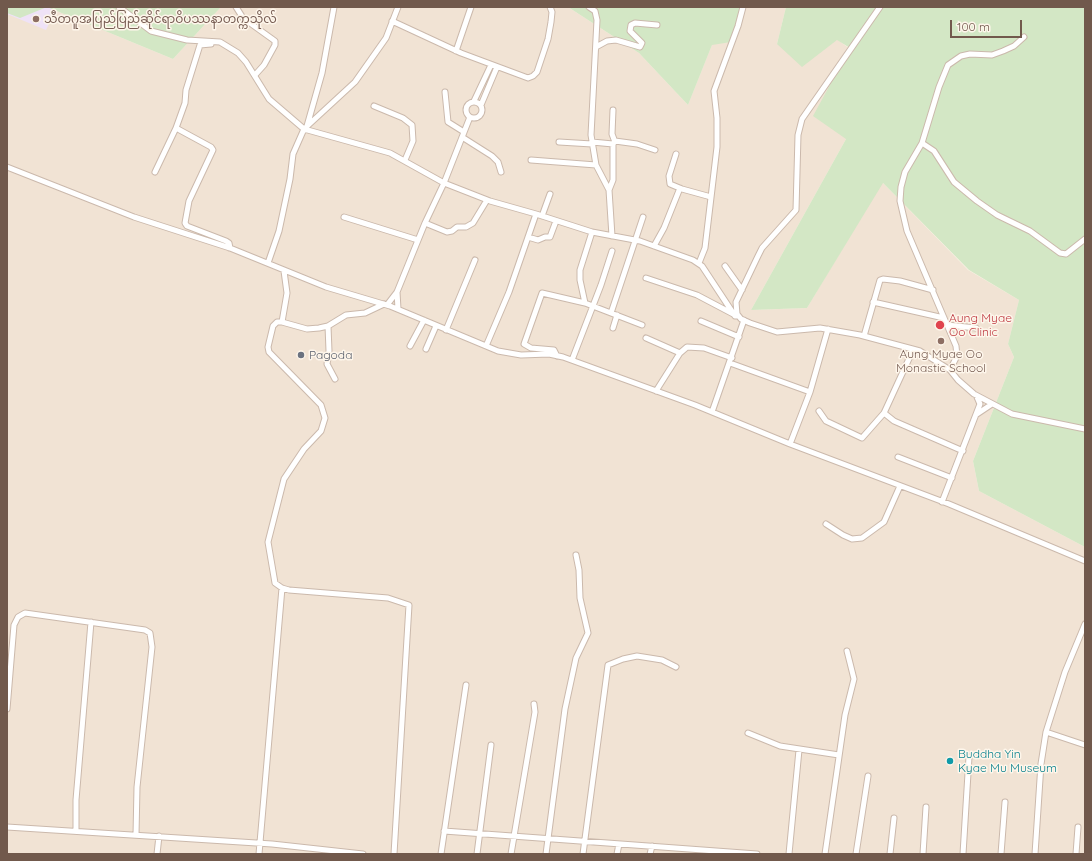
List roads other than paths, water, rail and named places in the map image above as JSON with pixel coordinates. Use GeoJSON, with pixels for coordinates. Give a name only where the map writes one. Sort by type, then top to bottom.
{"type":"FeatureCollection","features":[{"type":"Feature","properties":{"kind":"street"},"geometry":{"type":"LineString","coordinates":[[119,7],[150,31],[187,40],[220,42],[238,53],[255,74],[269,99],[306,128],[390,153],[444,183],[487,200],[592,232],[636,240],[699,263],[737,316]]}},
{"type":"Feature","properties":{"kind":"street"},"geometry":{"type":"LineString","coordinates":[[236,7],[243,18],[275,41],[275,45],[264,65],[255,74]]}},
{"type":"Feature","properties":{"kind":"street"},"geometry":{"type":"LineString","coordinates":[[268,263],[278,231],[294,154],[306,128],[322,73],[334,7]]}},
{"type":"Feature","properties":{"kind":"street"},"geometry":{"type":"LineString","coordinates":[[306,128],[355,82],[386,38],[398,7]]}},
{"type":"Feature","properties":{"kind":"street"},"geometry":{"type":"LineString","coordinates":[[456,51],[471,7]]}},
{"type":"Feature","properties":{"kind":"street"},"geometry":{"type":"LineString","coordinates":[[392,21],[456,51],[525,78],[533,76],[537,72],[551,22],[552,12],[550,7]]}},
{"type":"Feature","properties":{"kind":"street"},"geometry":{"type":"LineString","coordinates":[[589,7],[595,10],[597,15],[590,120],[592,143],[596,164],[610,190]]}},
{"type":"Feature","properties":{"kind":"street"},"geometry":{"type":"LineString","coordinates":[[699,263],[705,248],[718,138],[714,91],[738,26],[743,7]]}},
{"type":"Feature","properties":{"kind":"street"},"geometry":{"type":"LineString","coordinates":[[737,316],[736,302],[762,248],[796,210],[798,135],[802,119],[880,7]]}},
{"type":"Feature","properties":{"kind":"street"},"geometry":{"type":"LineString","coordinates":[[596,47],[607,41],[616,40],[640,48],[642,43],[630,31],[632,25],[635,23],[657,25]]}},
{"type":"Feature","properties":{"kind":"street"},"geometry":{"type":"LineString","coordinates":[[950,370],[957,356],[956,346],[907,231],[900,201],[905,172],[922,143],[944,71],[953,60],[970,54],[992,55],[1014,46],[1024,38]]}},
{"type":"Feature","properties":{"kind":"street"},"geometry":{"type":"LineString","coordinates":[[155,172],[176,128],[185,103],[186,90],[200,45],[220,42]]}},
{"type":"Feature","properties":{"kind":"street"},"geometry":{"type":"LineString","coordinates":[[491,65],[474,101],[466,107],[466,111],[470,117],[477,118],[480,116],[482,109],[481,105],[497,67]]}},
{"type":"Feature","properties":{"kind":"street"},"geometry":{"type":"LineString","coordinates":[[445,92],[448,122],[492,156],[498,162],[501,172]]}},
{"type":"Feature","properties":{"kind":"street"},"geometry":{"type":"LineString","coordinates":[[474,101],[481,105]]}},
{"type":"Feature","properties":{"kind":"street"},"geometry":{"type":"LineString","coordinates":[[374,106],[403,118],[412,125],[413,141],[405,160]]}},
{"type":"Feature","properties":{"kind":"street"},"geometry":{"type":"LineString","coordinates":[[612,236],[610,190],[613,180],[613,110]]}},
{"type":"Feature","properties":{"kind":"street"},"geometry":{"type":"LineString","coordinates":[[394,854],[409,605],[388,598],[282,588],[275,583],[268,542],[284,479],[304,449],[321,430],[325,418],[321,405],[269,352],[268,347],[273,326],[277,322],[307,329],[328,326],[346,315],[365,313],[386,305],[397,292],[424,223],[444,183],[470,117]]}},
{"type":"Feature","properties":{"kind":"street"},"geometry":{"type":"LineString","coordinates":[[176,128],[211,147],[213,150],[189,201],[186,223],[187,226],[226,241],[229,243],[230,248]]}},
{"type":"Feature","properties":{"kind":"street"},"geometry":{"type":"LineString","coordinates":[[559,142],[627,142],[655,150]]}},
{"type":"Feature","properties":{"kind":"street"},"geometry":{"type":"LineString","coordinates":[[922,143],[934,151],[954,182],[997,215],[1030,231],[1060,253],[1066,254],[1085,239]]}},
{"type":"Feature","properties":{"kind":"street"},"geometry":{"type":"LineString","coordinates":[[676,154],[669,181],[670,184],[711,197]]}},
{"type":"Feature","properties":{"kind":"street"},"geometry":{"type":"LineString","coordinates":[[531,160],[596,164]]}},
{"type":"Feature","properties":{"kind":"street"},"geometry":{"type":"LineString","coordinates":[[7,167],[134,217],[230,248],[326,287],[398,309],[498,351],[522,355],[557,356],[572,360],[712,412],[790,444],[942,502],[1085,561]]}},
{"type":"Feature","properties":{"kind":"street"},"geometry":{"type":"LineString","coordinates":[[654,246],[664,228],[680,188]]}},
{"type":"Feature","properties":{"kind":"street"},"geometry":{"type":"LineString","coordinates":[[542,216],[550,194]]}},
{"type":"Feature","properties":{"kind":"street"},"geometry":{"type":"LineString","coordinates":[[424,223],[449,232],[457,227],[468,226],[473,223],[487,200]]}},
{"type":"Feature","properties":{"kind":"street"},"geometry":{"type":"LineString","coordinates":[[486,346],[509,292],[536,214]]}},
{"type":"Feature","properties":{"kind":"street"},"geometry":{"type":"LineString","coordinates":[[344,217],[418,240]]}},
{"type":"Feature","properties":{"kind":"street"},"geometry":{"type":"LineString","coordinates":[[613,328],[614,314],[643,217]]}},
{"type":"Feature","properties":{"kind":"street"},"geometry":{"type":"LineString","coordinates":[[528,237],[538,240],[545,237],[550,237],[556,221]]}},
{"type":"Feature","properties":{"kind":"street"},"geometry":{"type":"LineString","coordinates":[[585,303],[580,280],[580,270],[592,232]]}},
{"type":"Feature","properties":{"kind":"street"},"geometry":{"type":"LineString","coordinates":[[572,360],[612,251]]}},
{"type":"Feature","properties":{"kind":"street"},"geometry":{"type":"LineString","coordinates":[[446,330],[475,260]]}},
{"type":"Feature","properties":{"kind":"street"},"geometry":{"type":"LineString","coordinates":[[725,266],[742,290]]}},
{"type":"Feature","properties":{"kind":"street"},"geometry":{"type":"LineString","coordinates":[[282,322],[286,293],[284,271]]}},
{"type":"Feature","properties":{"kind":"street"},"geometry":{"type":"LineString","coordinates":[[646,278],[697,295],[744,320],[777,332],[820,328],[864,336],[923,352],[950,370],[958,380],[979,398],[980,404],[942,502]]}},
{"type":"Feature","properties":{"kind":"street"},"geometry":{"type":"LineString","coordinates":[[864,336],[880,280],[883,278],[933,290]]}},
{"type":"Feature","properties":{"kind":"street"},"geometry":{"type":"LineString","coordinates":[[397,292],[398,309]]}},
{"type":"Feature","properties":{"kind":"street"},"geometry":{"type":"LineString","coordinates":[[557,356],[554,350],[531,348],[524,344],[542,293],[585,303],[642,325]]}},
{"type":"Feature","properties":{"kind":"street"},"geometry":{"type":"LineString","coordinates":[[873,302],[944,318]]}},
{"type":"Feature","properties":{"kind":"street"},"geometry":{"type":"LineString","coordinates":[[410,346],[424,320]]}},
{"type":"Feature","properties":{"kind":"street"},"geometry":{"type":"LineString","coordinates":[[701,320],[739,337]]}},
{"type":"Feature","properties":{"kind":"street"},"geometry":{"type":"LineString","coordinates":[[712,412],[744,320]]}},
{"type":"Feature","properties":{"kind":"street"},"geometry":{"type":"LineString","coordinates":[[947,325],[976,328]]}},
{"type":"Feature","properties":{"kind":"street"},"geometry":{"type":"LineString","coordinates":[[328,326],[329,351],[327,364],[335,379]]}},
{"type":"Feature","properties":{"kind":"street"},"geometry":{"type":"LineString","coordinates":[[426,349],[436,326]]}},
{"type":"Feature","properties":{"kind":"street"},"geometry":{"type":"LineString","coordinates":[[790,444],[810,392],[828,329]]}},
{"type":"Feature","properties":{"kind":"street"},"geometry":{"type":"LineString","coordinates":[[646,338],[680,353]]}},
{"type":"Feature","properties":{"kind":"street"},"geometry":{"type":"LineString","coordinates":[[656,391],[680,353],[686,347],[693,346],[704,348],[732,358]]}},
{"type":"Feature","properties":{"kind":"street"},"geometry":{"type":"LineString","coordinates":[[819,412],[826,421],[862,438],[884,413],[913,350]]}},
{"type":"Feature","properties":{"kind":"street"},"geometry":{"type":"LineString","coordinates":[[730,363],[810,392]]}},
{"type":"Feature","properties":{"kind":"street"},"geometry":{"type":"LineString","coordinates":[[974,394],[1018,416],[1085,429]]}},
{"type":"Feature","properties":{"kind":"street"},"geometry":{"type":"LineString","coordinates":[[975,416],[992,404]]}},
{"type":"Feature","properties":{"kind":"street"},"geometry":{"type":"LineString","coordinates":[[884,413],[894,422],[963,450]]}},
{"type":"Feature","properties":{"kind":"street"},"geometry":{"type":"LineString","coordinates":[[898,457],[952,478]]}},
{"type":"Feature","properties":{"kind":"street"},"geometry":{"type":"LineString","coordinates":[[826,524],[852,539],[862,538],[884,522],[900,486]]}},
{"type":"Feature","properties":{"kind":"street"},"geometry":{"type":"LineString","coordinates":[[546,854],[565,709],[576,658],[588,633],[580,598],[580,570],[576,555]]}},
{"type":"Feature","properties":{"kind":"street"},"geometry":{"type":"LineString","coordinates":[[260,854],[282,588]]}},
{"type":"Feature","properties":{"kind":"street"},"geometry":{"type":"LineString","coordinates":[[7,709],[14,625],[18,617],[25,613],[146,630],[150,633],[152,638],[137,787],[136,835]]}},
{"type":"Feature","properties":{"kind":"street"},"geometry":{"type":"LineString","coordinates":[[76,831],[76,800],[91,622]]}},
{"type":"Feature","properties":{"kind":"street"},"geometry":{"type":"LineString","coordinates":[[1035,854],[1041,764],[1046,732],[1056,699],[1085,624]]}},
{"type":"Feature","properties":{"kind":"street"},"geometry":{"type":"LineString","coordinates":[[1078,639],[1085,641]]}},
{"type":"Feature","properties":{"kind":"street"},"geometry":{"type":"LineString","coordinates":[[825,854],[845,715],[854,679],[847,651]]}},
{"type":"Feature","properties":{"kind":"street"},"geometry":{"type":"LineString","coordinates":[[583,854],[608,665],[623,658],[637,656],[662,660],[676,667]]}},
{"type":"Feature","properties":{"kind":"street"},"geometry":{"type":"LineString","coordinates":[[440,854],[466,685]]}},
{"type":"Feature","properties":{"kind":"street"},"geometry":{"type":"LineString","coordinates":[[511,854],[535,712],[534,704]]}},
{"type":"Feature","properties":{"kind":"street"},"geometry":{"type":"LineString","coordinates":[[1046,732],[1085,745]]}},
{"type":"Feature","properties":{"kind":"street"},"geometry":{"type":"LineString","coordinates":[[748,733],[780,746],[839,755]]}},
{"type":"Feature","properties":{"kind":"street"},"geometry":{"type":"LineString","coordinates":[[477,854],[490,745]]}},
{"type":"Feature","properties":{"kind":"street"},"geometry":{"type":"LineString","coordinates":[[789,854],[799,750]]}},
{"type":"Feature","properties":{"kind":"street"},"geometry":{"type":"LineString","coordinates":[[963,854],[969,757]]}},
{"type":"Feature","properties":{"kind":"street"},"geometry":{"type":"LineString","coordinates":[[856,854],[868,776]]}},
{"type":"Feature","properties":{"kind":"street"},"geometry":{"type":"LineString","coordinates":[[1001,854],[1005,802]]}},
{"type":"Feature","properties":{"kind":"street"},"geometry":{"type":"LineString","coordinates":[[923,854],[926,806]]}},
{"type":"Feature","properties":{"kind":"street"},"geometry":{"type":"LineString","coordinates":[[890,854],[894,818]]}},
{"type":"Feature","properties":{"kind":"street"},"geometry":{"type":"LineString","coordinates":[[7,827],[260,843],[361,854]]}},
{"type":"Feature","properties":{"kind":"street"},"geometry":{"type":"LineString","coordinates":[[1076,854],[1078,827]]}},
{"type":"Feature","properties":{"kind":"street"},"geometry":{"type":"LineString","coordinates":[[444,831],[652,846],[687,851],[757,854]]}},
{"type":"Feature","properties":{"kind":"street"},"geometry":{"type":"LineString","coordinates":[[157,854],[159,836]]}},
{"type":"Feature","properties":{"kind":"street"},"geometry":{"type":"LineString","coordinates":[[617,854],[619,844]]}},
{"type":"Feature","properties":{"kind":"street"},"geometry":{"type":"LineString","coordinates":[[650,854],[652,846]]}},
{"type":"Feature","properties":{"kind":"place","name":"သီတဂူအပြည်ပြည်ဆိုင်ရာဝိပဿနာတက္ကသိုလ်"},"geometry":{"type":"Point","coordinates":[36,19]}},
{"type":"Feature","properties":{"kind":"place","name":"Aung Myae Oo Clinic"},"geometry":{"type":"Point","coordinates":[940,325]}},
{"type":"Feature","properties":{"kind":"place","name":"Aung Myae Oo Monastic School"},"geometry":{"type":"Point","coordinates":[941,341]}},
{"type":"Feature","properties":{"kind":"place","name":"Pagoda"},"geometry":{"type":"Point","coordinates":[301,355]}},
{"type":"Feature","properties":{"kind":"place","name":"Buddha Yin Kyae Mu Museum"},"geometry":{"type":"Point","coordinates":[950,761]}}]}
